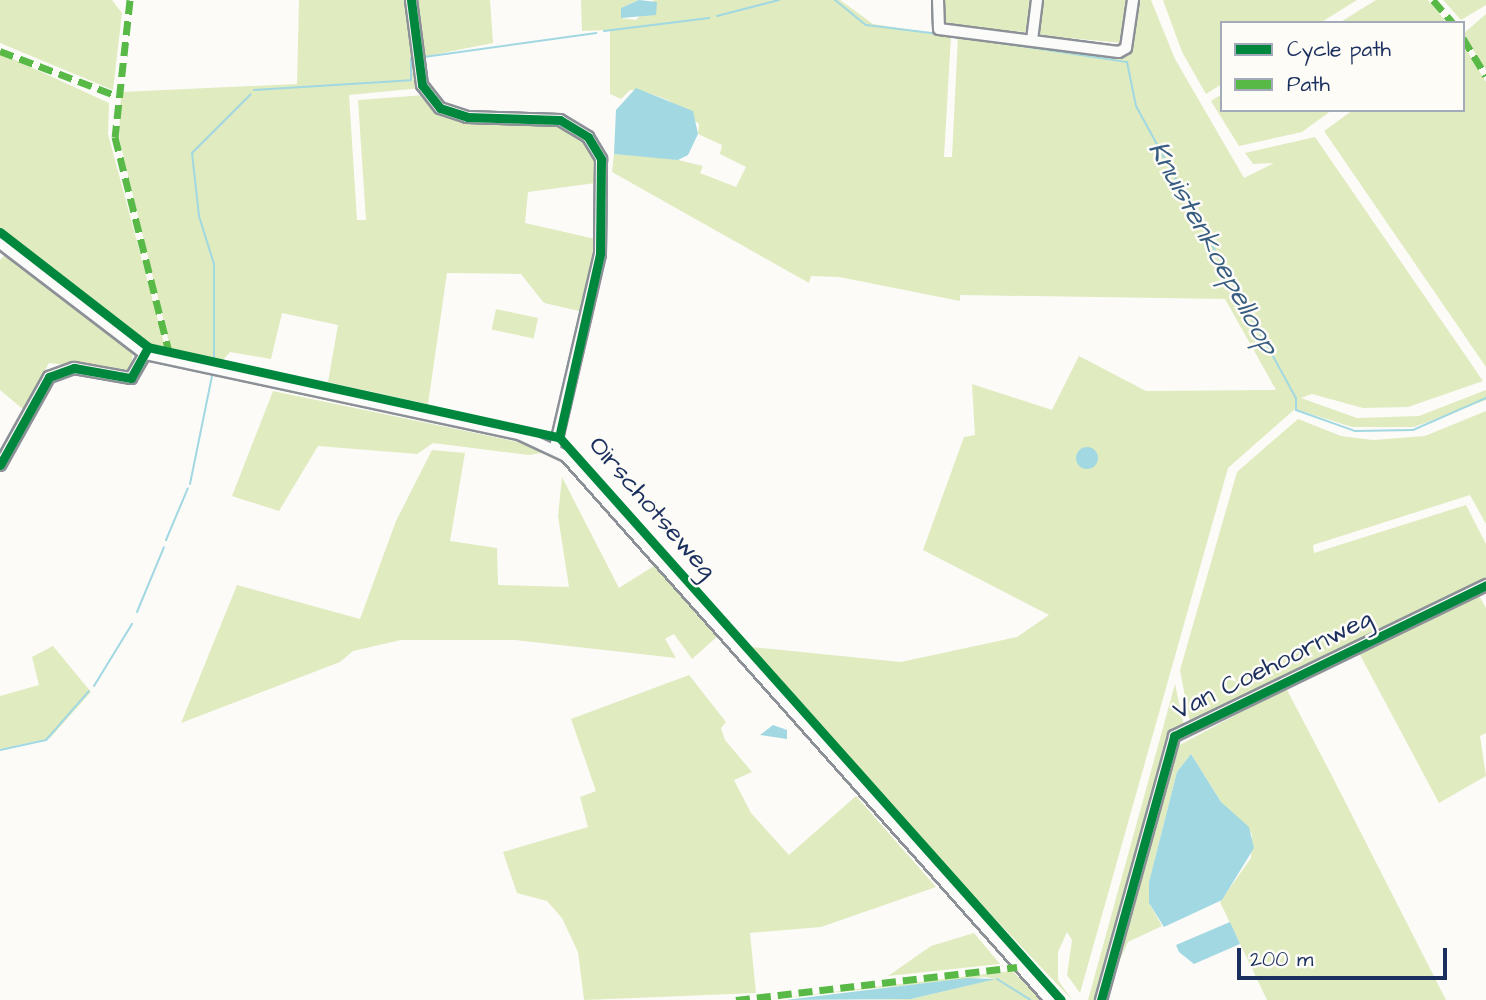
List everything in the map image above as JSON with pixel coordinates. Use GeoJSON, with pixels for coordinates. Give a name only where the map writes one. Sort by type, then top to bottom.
{"type":"FeatureCollection","features":[{"type":"Feature","properties":{"kind":"street"},"geometry":{"type":"LineString","coordinates":[[411,0],[422,85],[440,108],[467,117],[560,120],[588,137],[601,159],[600,254],[557,442]]}},
{"type":"Feature","properties":{"kind":"street"},"geometry":{"type":"LineString","coordinates":[[938,0],[939,29],[1123,51],[1133,0]]}},
{"type":"Feature","properties":{"kind":"street"},"geometry":{"type":"LineString","coordinates":[[1031,40],[1037,0]]}},
{"type":"Feature","properties":{"kind":"street","name":"Oirschotseweg"},"geometry":{"type":"LineString","coordinates":[[0,243],[145,354],[557,442],[1050,1000]]}},
{"type":"Feature","properties":{"kind":"street"},"geometry":{"type":"LineString","coordinates":[[0,465],[49,377],[74,368],[131,378],[145,354]]}},
{"type":"Feature","properties":{"kind":"street","name":"Van Coehoornweg"},"geometry":{"type":"LineString","coordinates":[[1101,1000],[1174,736],[1486,585]]}},
{"type":"Feature","properties":{"kind":"green space"},"geometry":{"type":"Polygon","coordinates":[[[0,0],[112,0],[122,13],[113,90],[0,43],[0,0]]]}},
{"type":"Feature","properties":{"kind":"green space"},"geometry":{"type":"Polygon","coordinates":[[[299,0],[404,0],[421,88],[349,95],[357,220],[366,220],[358,100],[425,95],[444,113],[563,122],[594,149],[603,182],[528,192],[525,223],[600,240],[584,312],[544,303],[521,274],[447,273],[428,404],[328,382],[338,325],[282,313],[271,359],[230,352],[222,361],[171,351],[119,138],[121,92],[297,84],[299,0]]]}},
{"type":"Feature","properties":{"kind":"green space"},"geometry":{"type":"Polygon","coordinates":[[[415,0],[490,0],[493,43],[422,57],[415,0]]]}},
{"type":"Feature","properties":{"kind":"green space"},"geometry":{"type":"Polygon","coordinates":[[[581,0],[639,0],[621,8],[621,18],[636,20],[654,0],[840,0],[873,24],[951,36],[944,157],[952,157],[958,36],[1120,55],[1137,0],[1151,0],[1175,59],[1244,178],[1274,163],[1253,164],[1245,153],[1315,137],[1483,381],[1408,407],[1363,408],[1312,394],[1301,398],[1357,418],[1419,416],[1486,390],[1486,400],[1414,427],[1352,427],[1295,409],[1228,468],[1080,993],[1067,975],[1072,940],[1067,932],[1058,952],[1058,980],[1072,1000],[904,823],[751,647],[901,662],[1017,637],[1049,615],[923,550],[964,437],[975,435],[972,384],[1052,410],[1079,356],[1146,391],[1276,390],[1225,299],[960,295],[960,301],[839,277],[811,276],[809,283],[612,172],[614,154],[674,159],[703,166],[700,173],[736,187],[746,167],[720,154],[722,145],[698,134],[699,124],[668,100],[646,92],[630,90],[621,99],[610,94],[610,30],[582,31],[581,0]],[[1082,448],[1076,460],[1091,469],[1092,448],[1082,448]]]}},
{"type":"Feature","properties":{"kind":"green space"},"geometry":{"type":"Polygon","coordinates":[[[941,0],[1031,0],[1026,32],[943,27],[941,0]]]}},
{"type":"Feature","properties":{"kind":"green space"},"geometry":{"type":"Polygon","coordinates":[[[1039,0],[1130,0],[1123,43],[1034,35],[1039,0]]]}},
{"type":"Feature","properties":{"kind":"green space"},"geometry":{"type":"Polygon","coordinates":[[[1163,0],[1357,0],[1323,21],[1220,21],[1220,85],[1206,94],[1182,52],[1163,0]]]}},
{"type":"Feature","properties":{"kind":"green space"},"geometry":{"type":"Polygon","coordinates":[[[1376,0],[1428,0],[1445,21],[1342,21],[1376,0]]]}},
{"type":"Feature","properties":{"kind":"green space"},"geometry":{"type":"Polygon","coordinates":[[[1443,0],[1486,0],[1486,5],[1461,20],[1443,0]]]}},
{"type":"Feature","properties":{"kind":"green space"},"geometry":{"type":"Polygon","coordinates":[[[1486,14],[1486,70],[1465,37],[1465,32],[1486,14]]]}},
{"type":"Feature","properties":{"kind":"green space"},"geometry":{"type":"Polygon","coordinates":[[[1465,47],[1486,82],[1486,367],[1324,131],[1350,112],[1465,112],[1465,47]]]}},
{"type":"Feature","properties":{"kind":"green space"},"geometry":{"type":"Polygon","coordinates":[[[0,53],[109,103],[108,134],[166,350],[143,343],[0,228],[0,53]]]}},
{"type":"Feature","properties":{"kind":"green space"},"geometry":{"type":"Polygon","coordinates":[[[1220,95],[1220,112],[1329,112],[1302,132],[1239,146],[1211,101],[1220,95]]]}},
{"type":"Feature","properties":{"kind":"green space"},"geometry":{"type":"Polygon","coordinates":[[[6,254],[133,353],[130,373],[49,363],[24,410],[0,390],[0,260],[6,254]]]}},
{"type":"Feature","properties":{"kind":"green space"},"geometry":{"type":"Polygon","coordinates":[[[496,309],[538,318],[534,338],[492,330],[496,309]]]}},
{"type":"Feature","properties":{"kind":"green space"},"geometry":{"type":"Polygon","coordinates":[[[273,391],[518,442],[548,452],[529,455],[433,443],[417,454],[318,446],[279,511],[232,496],[273,391]]]}},
{"type":"Feature","properties":{"kind":"green space"},"geometry":{"type":"Polygon","coordinates":[[[1486,411],[1486,524],[1470,495],[1313,545],[1314,553],[1466,505],[1486,544],[1486,581],[1190,723],[1180,670],[1237,472],[1298,419],[1341,436],[1373,440],[1425,436],[1486,411]]]}},
{"type":"Feature","properties":{"kind":"green space"},"geometry":{"type":"Polygon","coordinates":[[[432,450],[465,453],[450,541],[497,548],[498,585],[569,587],[558,516],[562,477],[619,588],[657,564],[719,635],[692,659],[674,634],[665,639],[676,658],[515,640],[401,640],[353,651],[340,662],[181,723],[237,585],[360,619],[396,521],[432,450]]]}},
{"type":"Feature","properties":{"kind":"green space"},"geometry":{"type":"Polygon","coordinates":[[[1479,596],[1486,608],[1486,733],[1480,736],[1486,776],[1439,803],[1359,653],[1479,596]]]}},
{"type":"Feature","properties":{"kind":"green space"},"geometry":{"type":"Polygon","coordinates":[[[53,646],[91,692],[50,738],[0,749],[0,696],[39,685],[32,657],[53,646]]]}},
{"type":"Feature","properties":{"kind":"green space"},"geometry":{"type":"Polygon","coordinates":[[[689,675],[726,722],[721,728],[725,740],[752,772],[734,780],[751,813],[789,855],[856,796],[936,887],[821,927],[750,933],[756,993],[584,1000],[578,952],[562,918],[547,901],[517,893],[503,852],[588,827],[580,797],[596,791],[571,719],[689,675]]]}},
{"type":"Feature","properties":{"kind":"green space"},"geometry":{"type":"Polygon","coordinates":[[[1175,684],[1184,726],[1163,749],[1098,1000],[1088,1000],[1175,684]]]}},
{"type":"Feature","properties":{"kind":"green space"},"geometry":{"type":"Polygon","coordinates":[[[1286,688],[1446,1000],[1267,1000],[1220,902],[1251,858],[1252,834],[1221,802],[1191,754],[1177,772],[1149,882],[1149,903],[1162,926],[1128,942],[1119,962],[1176,747],[1286,688]]]}},
{"type":"Feature","properties":{"kind":"green space"},"geometry":{"type":"Polygon","coordinates":[[[974,933],[1000,964],[888,976],[931,946],[974,933]]]}},
{"type":"Feature","properties":{"kind":"green space"},"geometry":{"type":"Polygon","coordinates":[[[1012,971],[1043,1000],[858,1000],[911,999],[995,979],[985,977],[763,1000],[1012,971]]]}},
{"type":"Feature","properties":{"kind":"water"},"geometry":{"type":"Polygon","coordinates":[[[639,0],[657,2],[656,15],[621,18],[621,8],[639,0]]]}},
{"type":"Feature","properties":{"kind":"water"},"geometry":{"type":"Polygon","coordinates":[[[636,88],[693,111],[698,134],[688,155],[678,160],[614,154],[616,110],[636,88]]]}},
{"type":"Feature","properties":{"kind":"water"},"geometry":{"type":"Polygon","coordinates":[[[1087,447],[1095,450],[1098,458],[1095,466],[1087,469],[1079,466],[1076,458],[1079,450],[1087,447]]]}},
{"type":"Feature","properties":{"kind":"water"},"geometry":{"type":"Polygon","coordinates":[[[773,725],[787,730],[787,739],[760,735],[773,725]]]}},
{"type":"Feature","properties":{"kind":"water"},"geometry":{"type":"Polygon","coordinates":[[[1191,754],[1221,802],[1249,827],[1254,848],[1222,900],[1164,927],[1149,903],[1149,882],[1177,772],[1191,754]]]}},
{"type":"Feature","properties":{"kind":"water"},"geometry":{"type":"Polygon","coordinates":[[[1230,922],[1240,944],[1194,964],[1179,952],[1176,945],[1230,922]]]}},
{"type":"Feature","properties":{"kind":"water"},"geometry":{"type":"Polygon","coordinates":[[[967,978],[996,979],[911,999],[785,1000],[967,978]]]}},
{"type":"Feature","properties":{"kind":"waterway","name":"Knuistenkoepelloop"},"geometry":{"type":"LineString","coordinates":[[717,16],[779,0]]}},
{"type":"Feature","properties":{"kind":"waterway","name":"Knuistenkoepelloop"},"geometry":{"type":"LineString","coordinates":[[835,0],[866,25],[939,34]]}},
{"type":"Feature","properties":{"kind":"waterway","name":"Knuistenkoepelloop"},"geometry":{"type":"LineString","coordinates":[[604,31],[709,18]]}},
{"type":"Feature","properties":{"kind":"waterway","name":"Knuistenkoepelloop"},"geometry":{"type":"LineString","coordinates":[[424,57],[596,33]]}},
{"type":"Feature","properties":{"kind":"waterway","name":"Knuistenkoepelloop"},"geometry":{"type":"LineString","coordinates":[[952,36],[968,38]]}},
{"type":"Feature","properties":{"kind":"waterway","name":"Knuistenkoepelloop"},"geometry":{"type":"LineString","coordinates":[[981,40],[1127,62],[1136,106],[1296,398],[1296,410],[1355,431],[1413,430],[1486,398]]}},
{"type":"Feature","properties":{"kind":"waterway","name":"Knuistenkoepelloop"},"geometry":{"type":"LineString","coordinates":[[254,90],[411,80],[411,58]]}},
{"type":"Feature","properties":{"kind":"waterway","name":"Knuistenkoepelloop"},"geometry":{"type":"LineString","coordinates":[[214,360],[214,264],[199,216],[192,153],[251,94]]}},
{"type":"Feature","properties":{"kind":"waterway","name":"Knuistenkoepelloop"},"geometry":{"type":"LineString","coordinates":[[190,484],[212,376]]}},
{"type":"Feature","properties":{"kind":"waterway","name":"Knuistenkoepelloop"},"geometry":{"type":"LineString","coordinates":[[166,540],[188,488]]}},
{"type":"Feature","properties":{"kind":"waterway","name":"Knuistenkoepelloop"},"geometry":{"type":"LineString","coordinates":[[137,612],[164,547]]}},
{"type":"Feature","properties":{"kind":"waterway","name":"Knuistenkoepelloop"},"geometry":{"type":"LineString","coordinates":[[94,686],[132,624]]}},
{"type":"Feature","properties":{"kind":"waterway","name":"Knuistenkoepelloop"},"geometry":{"type":"LineString","coordinates":[[0,750],[46,740],[89,691]]}},
{"type":"Feature","properties":{"kind":"waterway"},"geometry":{"type":"LineString","coordinates":[[997,979],[1030,1000]]}},
{"type":"Feature","properties":{"kind":"marked path"},"geometry":{"type":"LineString","coordinates":[[130,0],[115,137],[170,356]]}},
{"type":"Feature","properties":{"kind":"marked path"},"geometry":{"type":"LineString","coordinates":[[1433,0],[1451,21]]}},
{"type":"Feature","properties":{"kind":"marked path"},"geometry":{"type":"LineString","coordinates":[[1465,41],[1486,76]]}},
{"type":"Feature","properties":{"kind":"marked path"},"geometry":{"type":"LineString","coordinates":[[0,51],[117,96]]}},
{"type":"Feature","properties":{"kind":"marked path"},"geometry":{"type":"LineString","coordinates":[[736,1000],[1017,967]]}},
{"type":"Feature","properties":{"kind":"cycle path"},"geometry":{"type":"LineString","coordinates":[[411,0],[422,85],[440,108],[467,117],[560,120],[588,137],[601,159],[600,254],[559,437]]}},
{"type":"Feature","properties":{"kind":"cycle path"},"geometry":{"type":"LineString","coordinates":[[0,232],[148,347],[559,437],[1061,1000]]}},
{"type":"Feature","properties":{"kind":"cycle path"},"geometry":{"type":"LineString","coordinates":[[0,465],[49,377],[74,368],[131,378],[148,347]]}},
{"type":"Feature","properties":{"kind":"cycle path"},"geometry":{"type":"LineString","coordinates":[[1101,1000],[1174,736],[1486,585]]}}]}
